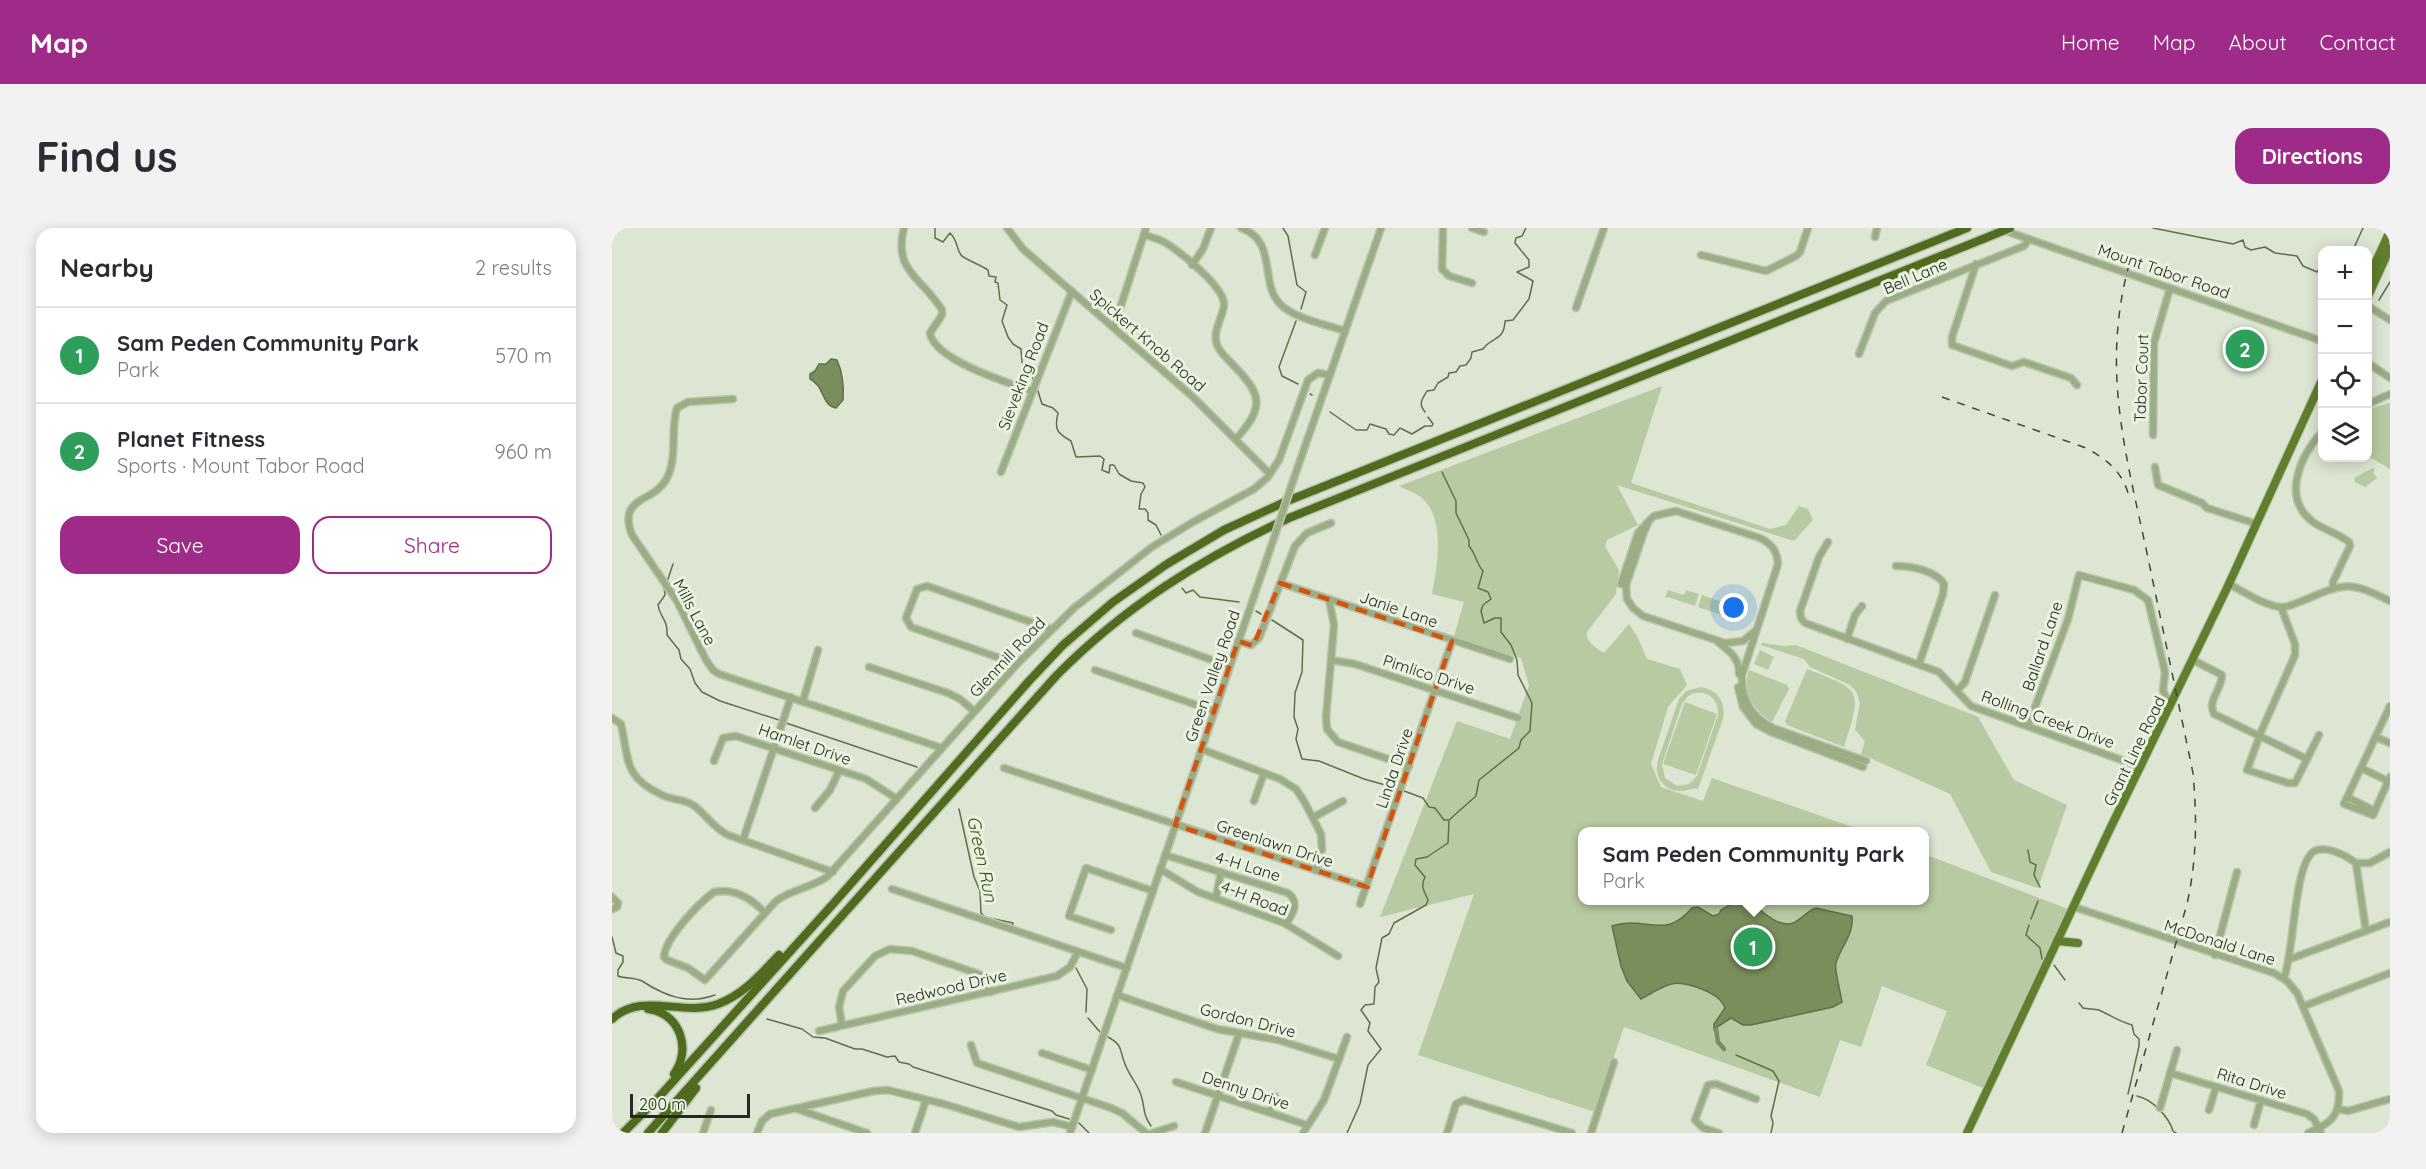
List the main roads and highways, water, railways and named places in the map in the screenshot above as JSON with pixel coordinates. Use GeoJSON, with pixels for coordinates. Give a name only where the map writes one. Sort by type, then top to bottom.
{"type":"FeatureCollection","features":[{"type":"Feature","properties":{"kind":"highway"},"geometry":{"type":"LineString","coordinates":[[648,1133],[1056,676],[1128,612],[1179,575],[1233,544],[1290,518],[2010,228]]}},
{"type":"Feature","properties":{"kind":"highway"},"geometry":{"type":"LineString","coordinates":[[623,1133],[640,1117],[1052,657],[1113,602],[1195,546],[1295,498],[1964,229]]}},
{"type":"Feature","properties":{"kind":"highway"},"geometry":{"type":"LineString","coordinates":[[612,1020],[624,1010],[639,1005],[697,1009],[718,1005],[737,995],[755,980],[855,878]]}},
{"type":"Feature","properties":{"kind":"highway"},"geometry":{"type":"LineString","coordinates":[[612,1028],[628,1013],[651,1010],[659,1012],[672,1021],[681,1036],[683,1052],[678,1069],[640,1117]]}},
{"type":"Feature","properties":{"kind":"highway"},"geometry":{"type":"LineString","coordinates":[[662,1133],[750,1020]]}},
{"type":"Feature","properties":{"kind":"main road"},"geometry":{"type":"LineString","coordinates":[[2372,269],[2390,231]]}},
{"type":"Feature","properties":{"kind":"main road"},"geometry":{"type":"LineString","coordinates":[[2372,286],[2390,248]]}},
{"type":"Feature","properties":{"kind":"main road","name":"Grant Line Road"},"geometry":{"type":"LineString","coordinates":[[1967,1133],[2229,584],[2318,389]]}},
{"type":"Feature","properties":{"kind":"main road"},"geometry":{"type":"LineString","coordinates":[[2057,941],[2078,943]]}},
{"type":"Feature","properties":{"kind":"waterway"},"geometry":{"type":"LineString","coordinates":[[935,228],[935,238],[943,242],[950,233],[961,255],[988,270],[989,276],[996,277],[995,282],[998,283],[1000,300],[1007,305],[1002,321],[1008,337],[1021,349],[1022,362],[1033,379]]}},
{"type":"Feature","properties":{"kind":"waterway"},"geometry":{"type":"LineString","coordinates":[[1283,228],[1288,236],[1297,285],[1306,292],[1301,309]]}},
{"type":"Feature","properties":{"kind":"waterway"},"geometry":{"type":"LineString","coordinates":[[1425,412],[1421,404],[1427,391],[1434,390],[1438,383],[1448,377],[1449,373],[1456,372],[1460,366],[1466,365],[1472,352],[1483,349],[1500,336],[1505,321],[1513,320],[1529,299],[1533,281],[1517,272],[1529,267],[1529,260],[1515,243],[1516,238],[1522,236],[1526,228]]}},
{"type":"Feature","properties":{"kind":"waterway"},"geometry":{"type":"LineString","coordinates":[[2153,228],[2233,244],[2243,240],[2245,247],[2251,250],[2265,247],[2275,253],[2297,256],[2303,266],[2317,272],[2318,270]]}},
{"type":"Feature","properties":{"kind":"waterway"},"geometry":{"type":"LineString","coordinates":[[2355,246],[2363,228]]}},
{"type":"Feature","properties":{"kind":"waterway"},"geometry":{"type":"LineString","coordinates":[[2379,300],[2390,282]]}},
{"type":"Feature","properties":{"kind":"waterway"},"geometry":{"type":"LineString","coordinates":[[1296,321],[1279,367],[1282,376],[1298,384]]}},
{"type":"Feature","properties":{"kind":"waterway"},"geometry":{"type":"LineString","coordinates":[[1037,388],[1042,404],[1053,408],[1058,413],[1056,423],[1058,430],[1071,441],[1076,457],[1100,456],[1104,459],[1102,470],[1109,473],[1110,465],[1114,465],[1119,474],[1131,481],[1143,483],[1145,487],[1141,494],[1139,509],[1145,509],[1148,513],[1148,520],[1156,525],[1161,535]]}},
{"type":"Feature","properties":{"kind":"waterway"},"geometry":{"type":"LineString","coordinates":[[1330,412],[1356,430],[1367,430],[1370,424],[1386,429],[1389,434],[1394,435],[1400,428],[1412,434],[1425,426],[1432,426],[1428,417]]}},
{"type":"Feature","properties":{"kind":"waterway"},"geometry":{"type":"LineString","coordinates":[[1347,1133],[1360,1104],[1368,1065],[1381,1049],[1368,1031],[1370,1023],[1361,1010],[1365,1005],[1374,1004],[1375,987],[1379,982],[1376,968],[1382,938],[1389,934],[1394,923],[1426,905],[1428,900],[1423,886],[1425,877],[1415,865],[1416,859],[1427,857],[1448,843],[1449,820],[1476,796],[1479,780],[1519,748],[1521,740],[1530,731],[1532,703],[1518,675],[1517,660],[1511,645],[1501,632],[1501,618],[1484,623],[1481,611],[1483,605],[1491,599],[1488,592],[1478,588],[1483,571],[1469,546],[1469,540],[1456,513],[1456,501],[1442,472]]}},
{"type":"Feature","properties":{"kind":"waterway","name":"Green Run"},"geometry":{"type":"LineString","coordinates":[[667,582],[673,564]]}},
{"type":"Feature","properties":{"kind":"waterway","name":"Green Run"},"geometry":{"type":"LineString","coordinates":[[664,587],[665,595],[658,605],[666,625],[667,635],[679,650],[681,659],[690,669],[695,683],[702,692],[720,701],[779,720]]}},
{"type":"Feature","properties":{"kind":"waterway"},"geometry":{"type":"LineString","coordinates":[[1182,588],[1186,593],[1193,590],[1200,597],[1239,602]]}},
{"type":"Feature","properties":{"kind":"waterway"},"geometry":{"type":"LineString","coordinates":[[1256,611],[1261,614]]}},
{"type":"Feature","properties":{"kind":"waterway"},"geometry":{"type":"LineString","coordinates":[[1272,620],[1303,640],[1302,672],[1295,693],[1294,717],[1298,729],[1296,739],[1302,759],[1319,761],[1364,779],[1396,788]]}},
{"type":"Feature","properties":{"kind":"waterway","name":"Green Run"},"geometry":{"type":"LineString","coordinates":[[786,723],[917,767]]}},
{"type":"Feature","properties":{"kind":"waterway"},"geometry":{"type":"LineString","coordinates":[[1404,791],[1423,798],[1429,807],[1435,808],[1444,820],[1448,820]]}},
{"type":"Feature","properties":{"kind":"waterway","name":"Green Run"},"geometry":{"type":"LineString","coordinates":[[959,809],[974,877],[980,891],[981,913],[985,917],[1013,923],[1012,927]]}},
{"type":"Feature","properties":{"kind":"waterway"},"geometry":{"type":"LineString","coordinates":[[2028,850],[2030,862],[2036,865],[2034,875],[2040,887]]}},
{"type":"Feature","properties":{"kind":"waterway"},"geometry":{"type":"LineString","coordinates":[[2031,919],[2038,901]]}},
{"type":"Feature","properties":{"kind":"waterway"},"geometry":{"type":"LineString","coordinates":[[2029,925],[2026,935],[2040,948],[2042,959]]}},
{"type":"Feature","properties":{"kind":"waterway"},"geometry":{"type":"LineString","coordinates":[[612,937],[616,953],[623,956],[618,976],[639,980],[668,995],[686,999],[715,995]]}},
{"type":"Feature","properties":{"kind":"waterway"},"geometry":{"type":"LineString","coordinates":[[2054,965],[2065,980]]}},
{"type":"Feature","properties":{"kind":"waterway","name":"Green Run"},"geometry":{"type":"LineString","coordinates":[[1076,968],[1087,989],[1086,1012]]}},
{"type":"Feature","properties":{"kind":"waterway"},"geometry":{"type":"LineString","coordinates":[[2079,1003],[2083,1008],[2099,1010],[2132,1025],[2134,1034],[2139,1039],[2139,1046],[2128,1094]]}},
{"type":"Feature","properties":{"kind":"waterway","name":"Green Run"},"geometry":{"type":"LineString","coordinates":[[1088,1018],[1100,1032]]}},
{"type":"Feature","properties":{"kind":"waterway"},"geometry":{"type":"LineString","coordinates":[[767,1019],[802,1029],[813,1037],[825,1038],[887,1057],[895,1056],[899,1062],[1052,1111],[1056,1115],[1069,1119]]}},
{"type":"Feature","properties":{"kind":"waterway"},"geometry":{"type":"LineString","coordinates":[[1716,1029],[1718,1042],[1724,1049]]}},
{"type":"Feature","properties":{"kind":"waterway","name":"Green Run"},"geometry":{"type":"LineString","coordinates":[[1108,1037],[1117,1043],[1120,1049],[1126,1067],[1141,1095],[1146,1117],[1151,1126]]}},
{"type":"Feature","properties":{"kind":"waterway"},"geometry":{"type":"LineString","coordinates":[[1736,1055],[1773,1071],[1779,1081],[1771,1116],[1773,1123],[1771,1133]]}},
{"type":"Feature","properties":{"kind":"waterway"},"geometry":{"type":"LineString","coordinates":[[2137,1096],[2159,1109],[2176,1133]]}},
{"type":"Feature","properties":{"kind":"waterway"},"geometry":{"type":"LineString","coordinates":[[1079,1123],[1089,1133]]}},
{"type":"Feature","properties":{"kind":"railway"},"geometry":{"type":"LineString","coordinates":[[2122,1133],[2187,904],[2193,871],[2195,822],[2193,773],[2132,482],[2120,411],[2117,338],[2121,300],[2130,261]]}},
{"type":"Feature","properties":{"kind":"railway"},"geometry":{"type":"LineString","coordinates":[[1942,397],[2086,448],[2112,466],[2128,493]]}},
{"type":"Feature","properties":{"kind":"place","name":"Planet Fitness"},"geometry":{"type":"Point","coordinates":[2245,349]}},
{"type":"Feature","properties":{"kind":"place","name":"Sam Peden Community Park"},"geometry":{"type":"Point","coordinates":[1753,947]}}]}
